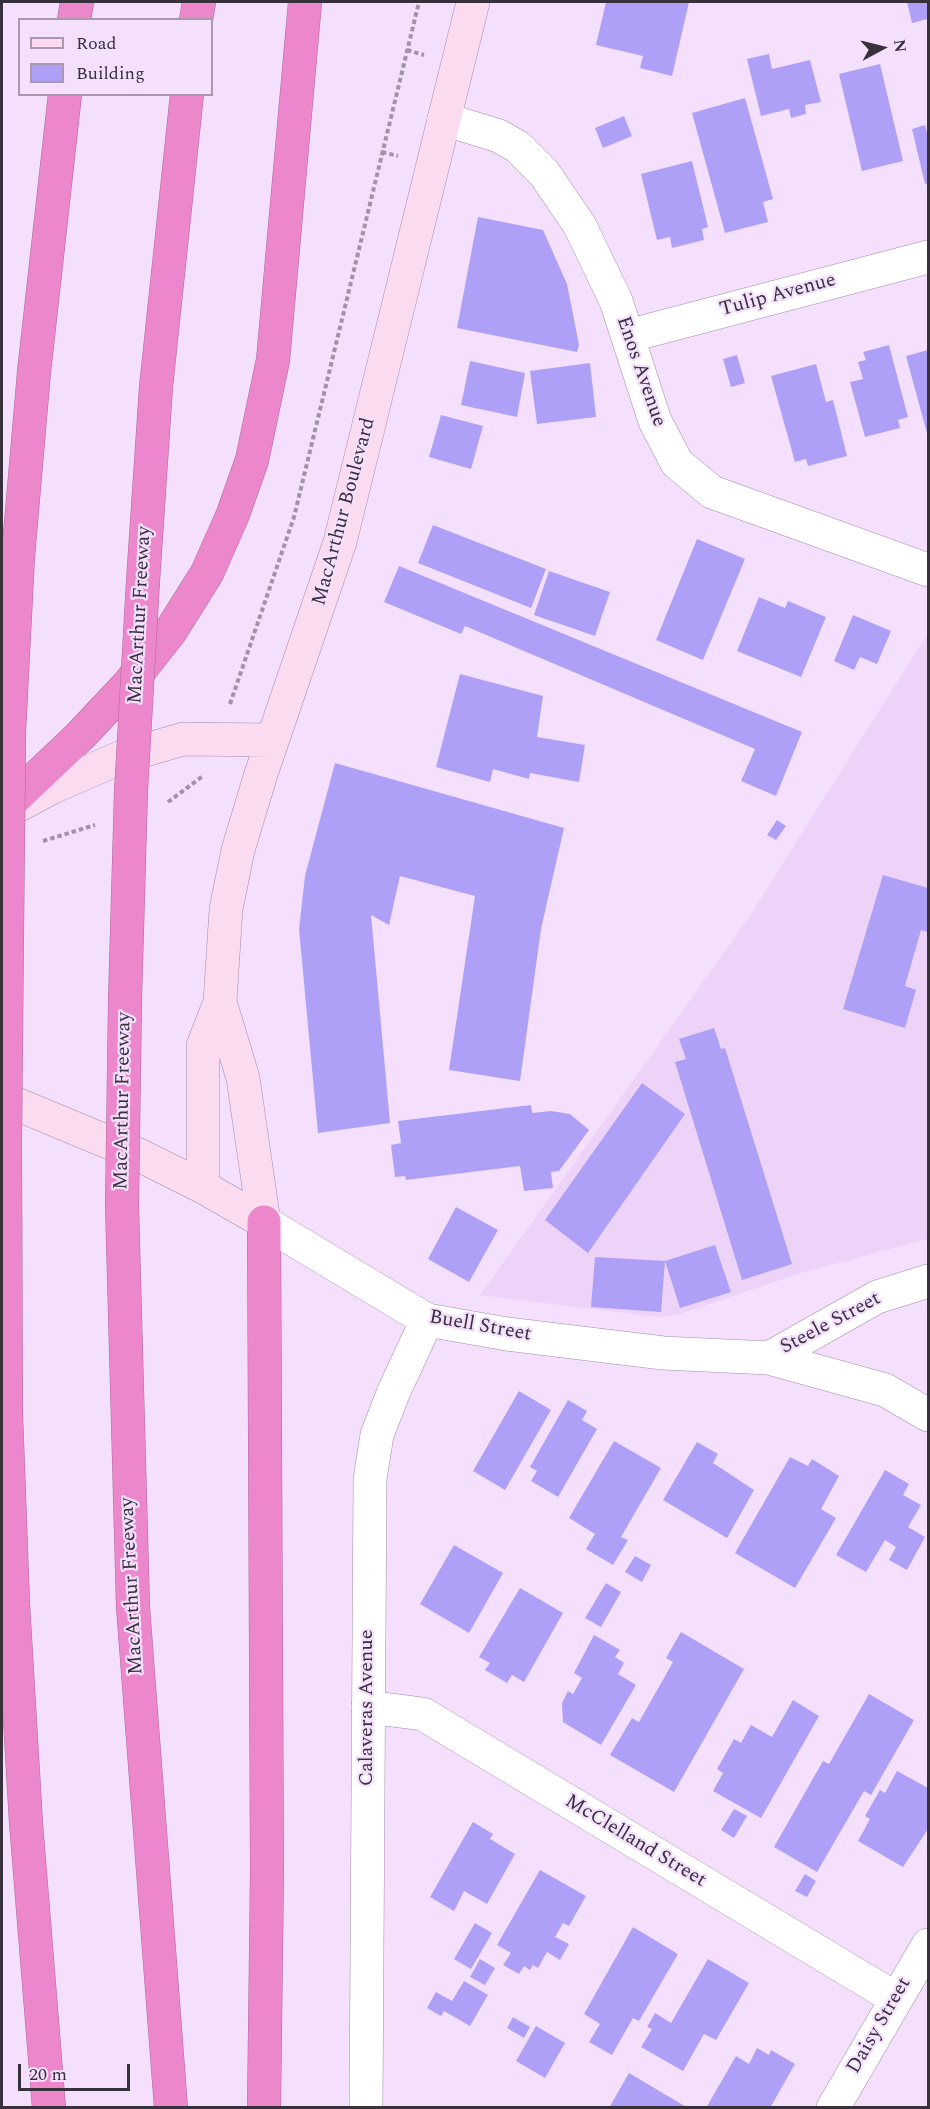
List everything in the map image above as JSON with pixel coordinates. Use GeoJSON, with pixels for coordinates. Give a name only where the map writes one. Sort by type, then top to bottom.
{"type":"FeatureCollection","features":[{"type":"Feature","properties":{"kind":"highway"},"geometry":{"type":"LineString","coordinates":[[74,18],[77,2]]}},
{"type":"Feature","properties":{"kind":"highway"},"geometry":{"type":"LineString","coordinates":[[196,18],[199,2]]}},
{"type":"Feature","properties":{"kind":"highway"},"geometry":{"type":"LineString","coordinates":[[2,812],[128,686],[156,650],[207,573],[233,514],[252,460],[273,360],[304,2]]}},
{"type":"Feature","properties":{"kind":"highway"},"geometry":{"type":"LineString","coordinates":[[49,2108],[26,1823],[13,1603],[6,1413],[3,970],[9,733],[18,557],[32,395],[65,96]]}},
{"type":"Feature","properties":{"kind":"highway","name":"MacArthur Freeway"},"geometry":{"type":"LineString","coordinates":[[171,2108],[133,1607],[122,1204],[124,1000],[131,790],[143,581],[156,387],[187,96]]}},
{"type":"Feature","properties":{"kind":"highway"},"geometry":{"type":"LineString","coordinates":[[264,1222],[267,1860],[264,2108]]}},
{"type":"Feature","properties":{"kind":"main road","name":"MacArthur Boulevard"},"geometry":{"type":"LineString","coordinates":[[272,740],[340,542],[473,2]]}},
{"type":"Feature","properties":{"kind":"main road"},"geometry":{"type":"LineString","coordinates":[[2,812],[53,787],[122,758],[183,739],[272,740],[238,850],[226,909],[220,1002],[203,1046],[202,1187]]}},
{"type":"Feature","properties":{"kind":"main road"},"geometry":{"type":"LineString","coordinates":[[220,1002],[243,1078],[264,1222]]}},
{"type":"Feature","properties":{"kind":"main road","name":"Buell Street"},"geometry":{"type":"LineString","coordinates":[[2,1098],[138,1155],[264,1222]]}},
{"type":"Feature","properties":{"kind":"street","name":"Enos Avenue"},"geometry":{"type":"LineString","coordinates":[[444,119],[499,136],[514,145],[544,173],[580,226],[616,301],[655,421],[677,463],[712,492],[928,570]]}},
{"type":"Feature","properties":{"kind":"street","name":"Tulip Avenue"},"geometry":{"type":"LineString","coordinates":[[628,336],[928,257]]}},
{"type":"Feature","properties":{"kind":"street","name":"Buell Street"},"geometry":{"type":"LineString","coordinates":[[264,1222],[427,1320],[507,1334],[663,1353],[769,1358],[885,1390],[928,1415]]}},
{"type":"Feature","properties":{"kind":"street","name":"Steele Street"},"geometry":{"type":"LineString","coordinates":[[769,1358],[877,1297],[928,1281]]}},
{"type":"Feature","properties":{"kind":"street","name":"Calaveras Avenue"},"geometry":{"type":"LineString","coordinates":[[366,2108],[370,1479],[377,1435],[393,1391],[427,1320]]}},
{"type":"Feature","properties":{"kind":"street","name":"McClelland Street"},"geometry":{"type":"LineString","coordinates":[[368,1707],[423,1714],[895,1998]]}},
{"type":"Feature","properties":{"kind":"street","name":"Daisy Street"},"geometry":{"type":"LineString","coordinates":[[833,2108],[895,1998],[928,1945]]}},
{"type":"Feature","properties":{"kind":"path"},"geometry":{"type":"LineString","coordinates":[[227,714],[294,517],[418,2]]}},
{"type":"Feature","properties":{"kind":"shaded area"},"geometry":{"type":"Polygon","coordinates":[[[928,633],[928,1239],[804,1272],[677,1315],[658,1317],[480,1295],[748,919],[928,633]]]}},
{"type":"Feature","properties":{"kind":"building"},"geometry":{"type":"Polygon","coordinates":[[[606,2],[689,2],[672,76],[640,68],[643,56],[596,45],[606,2]]]}},
{"type":"Feature","properties":{"kind":"building"},"geometry":{"type":"Polygon","coordinates":[[[907,2],[928,2],[928,19],[912,23],[907,2]]]}},
{"type":"Feature","properties":{"kind":"building"},"geometry":{"type":"Polygon","coordinates":[[[769,54],[772,69],[810,60],[821,102],[805,105],[806,114],[791,118],[789,109],[761,116],[747,59],[769,54]]]}},
{"type":"Feature","properties":{"kind":"building"},"geometry":{"type":"Polygon","coordinates":[[[880,64],[903,161],[862,171],[839,74],[880,64]]]}},
{"type":"Feature","properties":{"kind":"building"},"geometry":{"type":"Polygon","coordinates":[[[745,98],[773,199],[763,202],[768,222],[725,233],[692,113],[745,98]]]}},
{"type":"Feature","properties":{"kind":"building"},"geometry":{"type":"Polygon","coordinates":[[[624,116],[632,136],[603,148],[595,128],[624,116]]]}},
{"type":"Feature","properties":{"kind":"building"},"geometry":{"type":"Polygon","coordinates":[[[925,125],[928,136],[928,183],[925,184],[912,129],[925,125]]]}},
{"type":"Feature","properties":{"kind":"building"},"geometry":{"type":"Polygon","coordinates":[[[692,161],[708,227],[702,229],[704,240],[672,248],[670,237],[657,240],[641,174],[692,161]]]}},
{"type":"Feature","properties":{"kind":"building"},"geometry":{"type":"Polygon","coordinates":[[[478,217],[543,230],[567,284],[579,345],[577,352],[457,328],[478,217]]]}},
{"type":"Feature","properties":{"kind":"building"},"geometry":{"type":"Polygon","coordinates":[[[889,345],[908,417],[898,420],[900,428],[865,437],[850,382],[863,379],[858,362],[866,360],[863,352],[889,345]]]}},
{"type":"Feature","properties":{"kind":"building"},"geometry":{"type":"Polygon","coordinates":[[[928,350],[928,437],[906,356],[928,350]]]}},
{"type":"Feature","properties":{"kind":"building"},"geometry":{"type":"Polygon","coordinates":[[[737,355],[745,383],[731,387],[723,359],[737,355]]]}},
{"type":"Feature","properties":{"kind":"building"},"geometry":{"type":"Polygon","coordinates":[[[470,361],[525,373],[517,417],[461,405],[470,361]]]}},
{"type":"Feature","properties":{"kind":"building"},"geometry":{"type":"Polygon","coordinates":[[[590,363],[596,417],[537,424],[530,371],[590,363]]]}},
{"type":"Feature","properties":{"kind":"building"},"geometry":{"type":"Polygon","coordinates":[[[816,364],[826,402],[833,400],[847,456],[808,466],[806,459],[795,462],[771,376],[816,364]]]}},
{"type":"Feature","properties":{"kind":"building"},"geometry":{"type":"Polygon","coordinates":[[[441,415],[483,426],[471,469],[429,457],[441,415]]]}},
{"type":"Feature","properties":{"kind":"building"},"geometry":{"type":"Polygon","coordinates":[[[433,525],[546,569],[531,608],[418,563],[433,525]]]}},
{"type":"Feature","properties":{"kind":"building"},"geometry":{"type":"Polygon","coordinates":[[[697,539],[745,559],[703,660],[656,640],[697,539]]]}},
{"type":"Feature","properties":{"kind":"building"},"geometry":{"type":"Polygon","coordinates":[[[399,566],[802,732],[776,796],[741,781],[755,749],[465,626],[461,634],[384,602],[399,566]]]}},
{"type":"Feature","properties":{"kind":"building"},"geometry":{"type":"Polygon","coordinates":[[[549,571],[610,592],[595,636],[534,615],[549,571]]]}},
{"type":"Feature","properties":{"kind":"building"},"geometry":{"type":"Polygon","coordinates":[[[759,597],[785,608],[788,601],[826,617],[801,677],[737,651],[759,597]]]}},
{"type":"Feature","properties":{"kind":"building"},"geometry":{"type":"Polygon","coordinates":[[[853,615],[891,631],[877,664],[860,657],[854,670],[834,661],[853,615]]]}},
{"type":"Feature","properties":{"kind":"building"},"geometry":{"type":"Polygon","coordinates":[[[460,674],[543,696],[537,737],[585,745],[579,782],[530,773],[529,779],[493,769],[490,782],[436,767],[460,674]]]}},
{"type":"Feature","properties":{"kind":"building"},"geometry":{"type":"Polygon","coordinates":[[[335,763],[564,828],[541,929],[520,1081],[449,1070],[475,896],[400,876],[389,925],[371,915],[390,1123],[318,1133],[299,929],[305,876],[335,763]]]}},
{"type":"Feature","properties":{"kind":"building"},"geometry":{"type":"Polygon","coordinates":[[[777,820],[786,826],[776,840],[767,835],[777,820]]]}},
{"type":"Feature","properties":{"kind":"building"},"geometry":{"type":"Polygon","coordinates":[[[883,875],[928,888],[928,932],[921,930],[905,986],[916,990],[905,1028],[843,1009],[883,875]]]}},
{"type":"Feature","properties":{"kind":"building"},"geometry":{"type":"Polygon","coordinates":[[[714,1028],[721,1049],[725,1048],[792,1264],[742,1280],[675,1062],[686,1059],[679,1039],[714,1028]]]}},
{"type":"Feature","properties":{"kind":"building"},"geometry":{"type":"Polygon","coordinates":[[[642,1083],[685,1114],[588,1253],[545,1220],[642,1083]]]}},
{"type":"Feature","properties":{"kind":"building"},"geometry":{"type":"Polygon","coordinates":[[[531,1105],[532,1113],[551,1111],[570,1114],[589,1130],[559,1171],[551,1172],[553,1188],[524,1191],[520,1166],[406,1180],[405,1176],[395,1177],[391,1145],[401,1143],[398,1121],[531,1105]]]}},
{"type":"Feature","properties":{"kind":"building"},"geometry":{"type":"Polygon","coordinates":[[[456,1207],[498,1230],[469,1282],[428,1259],[456,1207]]]}},
{"type":"Feature","properties":{"kind":"building"},"geometry":{"type":"Polygon","coordinates":[[[715,1245],[731,1292],[680,1308],[665,1261],[715,1245]]]}},
{"type":"Feature","properties":{"kind":"building"},"geometry":{"type":"Polygon","coordinates":[[[595,1257],[665,1261],[661,1312],[591,1307],[595,1257]]]}},
{"type":"Feature","properties":{"kind":"building"},"geometry":{"type":"Polygon","coordinates":[[[519,1391],[551,1410],[505,1490],[473,1471],[519,1391]]]}},
{"type":"Feature","properties":{"kind":"building"},"geometry":{"type":"Polygon","coordinates":[[[568,1400],[587,1411],[582,1420],[597,1429],[558,1497],[531,1481],[537,1471],[530,1467],[568,1400]]]}},
{"type":"Feature","properties":{"kind":"building"},"geometry":{"type":"Polygon","coordinates":[[[614,1441],[661,1468],[621,1537],[628,1540],[613,1565],[586,1549],[595,1534],[569,1518],[614,1441]]]}},
{"type":"Feature","properties":{"kind":"building"},"geometry":{"type":"Polygon","coordinates":[[[697,1442],[718,1454],[713,1463],[754,1490],[727,1538],[663,1500],[697,1442]]]}},
{"type":"Feature","properties":{"kind":"building"},"geometry":{"type":"Polygon","coordinates":[[[790,1457],[808,1466],[812,1459],[839,1476],[821,1509],[836,1518],[795,1588],[735,1553],[790,1457]]]}},
{"type":"Feature","properties":{"kind":"building"},"geometry":{"type":"Polygon","coordinates":[[[885,1470],[909,1484],[903,1495],[921,1505],[908,1527],[925,1537],[907,1570],[889,1560],[896,1547],[885,1540],[866,1572],[836,1555],[885,1470]]]}},
{"type":"Feature","properties":{"kind":"building"},"geometry":{"type":"Polygon","coordinates":[[[454,1545],[503,1573],[469,1633],[420,1604],[454,1545]]]}},
{"type":"Feature","properties":{"kind":"building"},"geometry":{"type":"Polygon","coordinates":[[[635,1556],[651,1565],[642,1582],[625,1572],[635,1556]]]}},
{"type":"Feature","properties":{"kind":"building"},"geometry":{"type":"Polygon","coordinates":[[[606,1583],[621,1592],[601,1627],[585,1618],[606,1583]]]}},
{"type":"Feature","properties":{"kind":"building"},"geometry":{"type":"Polygon","coordinates":[[[520,1588],[563,1613],[524,1682],[512,1675],[507,1683],[485,1670],[490,1663],[479,1657],[520,1588]]]}},
{"type":"Feature","properties":{"kind":"building"},"geometry":{"type":"Polygon","coordinates":[[[681,1632],[744,1669],[674,1792],[610,1755],[632,1718],[639,1722],[673,1662],[666,1658],[681,1632]]]}},
{"type":"Feature","properties":{"kind":"building"},"geometry":{"type":"Polygon","coordinates":[[[594,1635],[620,1650],[615,1657],[624,1663],[618,1674],[636,1685],[601,1745],[563,1722],[562,1703],[568,1691],[573,1694],[582,1678],[574,1673],[594,1635]]]}},
{"type":"Feature","properties":{"kind":"building"},"geometry":{"type":"Polygon","coordinates":[[[869,1694],[914,1720],[871,1795],[864,1791],[817,1872],[774,1847],[823,1761],[829,1764],[869,1694]]]}},
{"type":"Feature","properties":{"kind":"building"},"geometry":{"type":"Polygon","coordinates":[[[793,1700],[819,1716],[761,1818],[713,1791],[723,1773],[717,1769],[734,1739],[741,1743],[751,1725],[772,1737],[793,1700]]]}},
{"type":"Feature","properties":{"kind":"building"},"geometry":{"type":"Polygon","coordinates":[[[897,1771],[928,1788],[928,1829],[903,1867],[858,1841],[870,1819],[865,1816],[880,1790],[885,1793],[897,1771]]]}},
{"type":"Feature","properties":{"kind":"building"},"geometry":{"type":"Polygon","coordinates":[[[734,1809],[747,1816],[734,1838],[721,1830],[734,1809]]]}},
{"type":"Feature","properties":{"kind":"building"},"geometry":{"type":"Polygon","coordinates":[[[473,1822],[493,1834],[490,1839],[515,1854],[487,1904],[464,1891],[454,1911],[430,1897],[473,1822]]]}},
{"type":"Feature","properties":{"kind":"building"},"geometry":{"type":"Polygon","coordinates":[[[540,1870],[586,1896],[569,1926],[563,1923],[555,1937],[569,1944],[560,1960],[547,1952],[538,1968],[533,1965],[530,1970],[524,1966],[519,1974],[503,1965],[511,1953],[497,1945],[540,1870]]]}},
{"type":"Feature","properties":{"kind":"building"},"geometry":{"type":"Polygon","coordinates":[[[805,1874],[816,1881],[807,1897],[795,1891],[805,1874]]]}},
{"type":"Feature","properties":{"kind":"building"},"geometry":{"type":"Polygon","coordinates":[[[475,1923],[492,1933],[471,1969],[454,1959],[475,1923]]]}},
{"type":"Feature","properties":{"kind":"building"},"geometry":{"type":"Polygon","coordinates":[[[633,1927],[678,1954],[639,2021],[633,2018],[612,2055],[589,2042],[600,2024],[584,2014],[633,1927]]]}},
{"type":"Feature","properties":{"kind":"building"},"geometry":{"type":"Polygon","coordinates":[[[480,1959],[495,1968],[485,1985],[470,1977],[480,1959]]]}},
{"type":"Feature","properties":{"kind":"building"},"geometry":{"type":"Polygon","coordinates":[[[708,1959],[749,1983],[716,2040],[704,2034],[683,2071],[641,2047],[652,2029],[647,2027],[655,2013],[671,2023],[708,1959]]]}},
{"type":"Feature","properties":{"kind":"building"},"geometry":{"type":"Polygon","coordinates":[[[464,1981],[488,1995],[470,2026],[444,2011],[441,2016],[427,2008],[436,1992],[452,2001],[464,1981]]]}},
{"type":"Feature","properties":{"kind":"building"},"geometry":{"type":"Polygon","coordinates":[[[513,2017],[530,2027],[524,2038],[507,2028],[513,2017]]]}},
{"type":"Feature","properties":{"kind":"building"},"geometry":{"type":"Polygon","coordinates":[[[536,2026],[565,2043],[545,2078],[516,2061],[536,2026]]]}},
{"type":"Feature","properties":{"kind":"building"},"geometry":{"type":"Polygon","coordinates":[[[757,2048],[769,2055],[771,2050],[795,2064],[770,2108],[706,2108],[736,2056],[749,2064],[757,2048]]]}},
{"type":"Feature","properties":{"kind":"building"},"geometry":{"type":"Polygon","coordinates":[[[629,2073],[688,2108],[609,2108],[629,2073]]]}}]}
